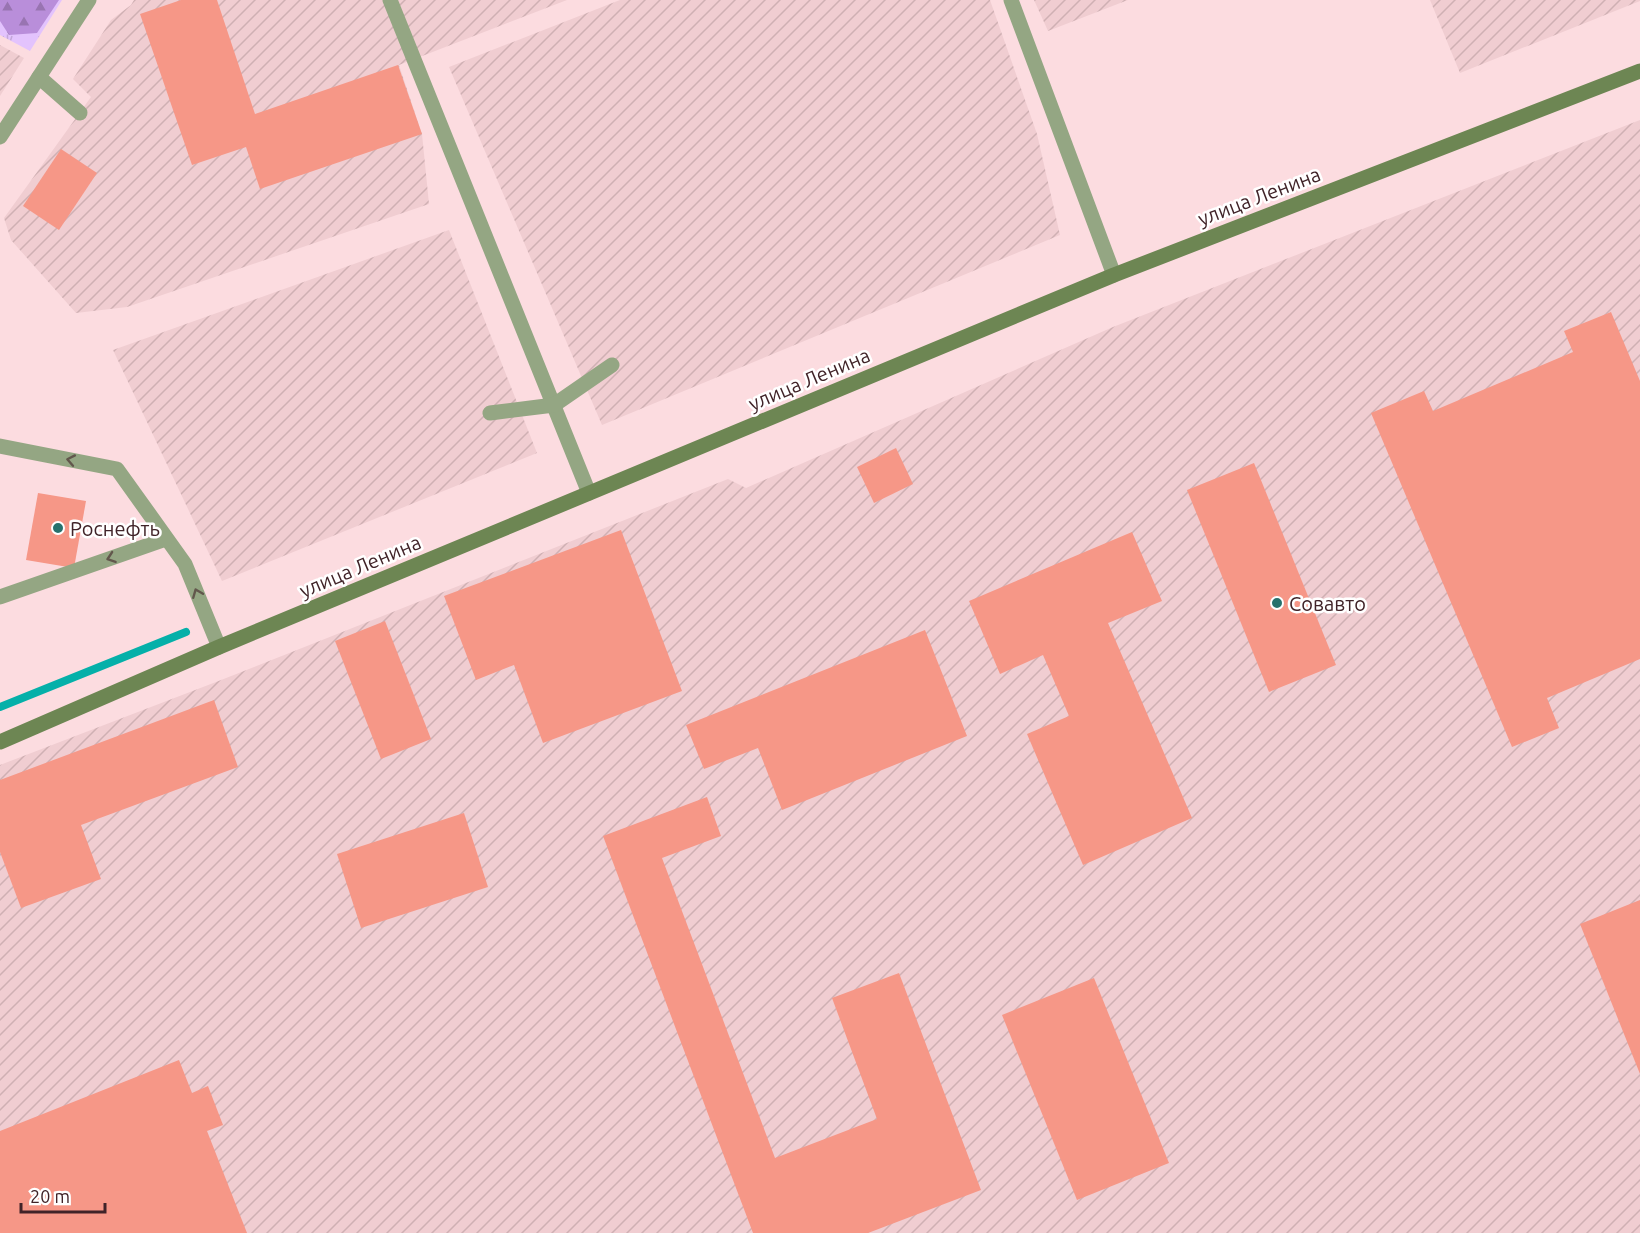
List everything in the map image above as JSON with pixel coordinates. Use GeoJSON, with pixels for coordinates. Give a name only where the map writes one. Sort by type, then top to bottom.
{"type":"FeatureCollection","features":[{"type":"Feature","properties":{"kind":"street"},"geometry":{"type":"LineString","coordinates":[[0,137],[88,0]]}},
{"type":"Feature","properties":{"kind":"street"},"geometry":{"type":"LineString","coordinates":[[390,0],[589,493]]}},
{"type":"Feature","properties":{"kind":"street"},"geometry":{"type":"LineString","coordinates":[[1011,0],[1114,275]]}},
{"type":"Feature","properties":{"kind":"street","name":"улица Ленина"},"geometry":{"type":"LineString","coordinates":[[0,742],[219,647],[1114,275],[1640,71]]}},
{"type":"Feature","properties":{"kind":"street"},"geometry":{"type":"LineString","coordinates":[[39,77],[80,113]]}},
{"type":"Feature","properties":{"kind":"street"},"geometry":{"type":"LineString","coordinates":[[490,412],[554,405],[612,365]]}},
{"type":"Feature","properties":{"kind":"street"},"geometry":{"type":"LineString","coordinates":[[0,446],[117,469],[185,564],[219,647]]}},
{"type":"Feature","properties":{"kind":"street"},"geometry":{"type":"LineString","coordinates":[[0,597],[166,538]]}},
{"type":"Feature","properties":{"kind":"shaded area"},"geometry":{"type":"Polygon","coordinates":[[[134,0],[567,0],[399,65],[422,134],[429,204],[127,307],[76,313],[11,240],[4,218],[91,97],[73,79],[111,20],[131,5],[134,0]]]}},
{"type":"Feature","properties":{"kind":"shaded area"},"geometry":{"type":"Polygon","coordinates":[[[620,0],[990,0],[1037,134],[1060,235],[602,425],[449,67],[620,0]]]}},
{"type":"Feature","properties":{"kind":"shaded area"},"geometry":{"type":"Polygon","coordinates":[[[1034,0],[1128,0],[1048,31],[1034,0]]]}},
{"type":"Feature","properties":{"kind":"shaded area"},"geometry":{"type":"Polygon","coordinates":[[[1430,0],[1640,0],[1640,1],[1460,73],[1430,0]]]}},
{"type":"Feature","properties":{"kind":"shaded area"},"geometry":{"type":"Polygon","coordinates":[[[0,45],[24,58],[0,96],[0,45]]]}},
{"type":"Feature","properties":{"kind":"shaded area"},"geometry":{"type":"Polygon","coordinates":[[[1640,120],[1640,1233],[0,1233],[0,765],[728,479],[746,488],[1113,327],[1640,120]]]}},
{"type":"Feature","properties":{"kind":"shaded area"},"geometry":{"type":"Polygon","coordinates":[[[449,230],[537,453],[222,581],[113,350],[449,230]]]}},
{"type":"Feature","properties":{"kind":"green space"},"geometry":{"type":"Polygon","coordinates":[[[0,0],[62,0],[30,51],[0,35],[0,0]]]}},
{"type":"Feature","properties":{"kind":"green space"},"geometry":{"type":"Polygon","coordinates":[[[0,0],[59,0],[37,33],[9,35],[0,21],[0,0]]]}},
{"type":"Feature","properties":{"kind":"building"},"geometry":{"type":"Polygon","coordinates":[[[181,0],[217,0],[255,114],[398,65],[422,134],[260,189],[246,147],[192,165],[140,14],[181,0]]]}},
{"type":"Feature","properties":{"kind":"building"},"geometry":{"type":"Polygon","coordinates":[[[61,149],[97,173],[59,230],[23,206],[61,149]]]}},
{"type":"Feature","properties":{"kind":"building"},"geometry":{"type":"Polygon","coordinates":[[[1611,312],[1640,381],[1640,659],[1547,698],[1559,728],[1512,747],[1371,413],[1424,391],[1433,411],[1573,352],[1564,331],[1611,312]]]}},
{"type":"Feature","properties":{"kind":"building"},"geometry":{"type":"Polygon","coordinates":[[[896,448],[913,484],[874,503],[857,467],[896,448]]]}},
{"type":"Feature","properties":{"kind":"building"},"geometry":{"type":"Polygon","coordinates":[[[1254,463],[1336,665],[1269,692],[1187,490],[1254,463]]]}},
{"type":"Feature","properties":{"kind":"building"},"geometry":{"type":"Polygon","coordinates":[[[38,493],[86,501],[74,568],[26,560],[38,493]]]}},
{"type":"Feature","properties":{"kind":"building"},"geometry":{"type":"Polygon","coordinates":[[[621,530],[682,691],[543,743],[514,665],[476,680],[444,596],[621,530]]]}},
{"type":"Feature","properties":{"kind":"building"},"geometry":{"type":"Polygon","coordinates":[[[1132,532],[1162,601],[1108,623],[1192,818],[1083,865],[1027,734],[1069,716],[1043,655],[1000,674],[969,601],[1132,532]]]}},
{"type":"Feature","properties":{"kind":"building"},"geometry":{"type":"Polygon","coordinates":[[[385,621],[431,739],[381,759],[335,641],[385,621]]]}},
{"type":"Feature","properties":{"kind":"building"},"geometry":{"type":"Polygon","coordinates":[[[925,630],[967,736],[782,810],[758,748],[704,769],[686,725],[925,630]]]}},
{"type":"Feature","properties":{"kind":"building"},"geometry":{"type":"Polygon","coordinates":[[[214,700],[238,767],[81,825],[101,879],[21,908],[0,852],[0,780],[214,700]]]}},
{"type":"Feature","properties":{"kind":"building"},"geometry":{"type":"Polygon","coordinates":[[[707,797],[721,836],[662,858],[775,1158],[877,1119],[832,998],[899,973],[981,1190],[868,1233],[753,1233],[603,836],[707,797]]]}},
{"type":"Feature","properties":{"kind":"building"},"geometry":{"type":"Polygon","coordinates":[[[464,813],[488,887],[361,928],[337,854],[464,813]]]}},
{"type":"Feature","properties":{"kind":"building"},"geometry":{"type":"Polygon","coordinates":[[[1640,900],[1640,1074],[1580,924],[1640,900]]]}},
{"type":"Feature","properties":{"kind":"building"},"geometry":{"type":"Polygon","coordinates":[[[1094,978],[1169,1163],[1077,1200],[1002,1015],[1094,978]]]}},
{"type":"Feature","properties":{"kind":"building"},"geometry":{"type":"Polygon","coordinates":[[[179,1060],[192,1093],[208,1086],[223,1125],[207,1131],[247,1233],[0,1233],[0,1131],[179,1060]]]}},
{"type":"Feature","properties":{"kind":"waterway"},"geometry":{"type":"LineString","coordinates":[[0,707],[186,632]]}},
{"type":"Feature","properties":{"kind":"place","name":"Роснефть"},"geometry":{"type":"Point","coordinates":[58,528]}},
{"type":"Feature","properties":{"kind":"place","name":"Совавто"},"geometry":{"type":"Point","coordinates":[1277,603]}}]}
